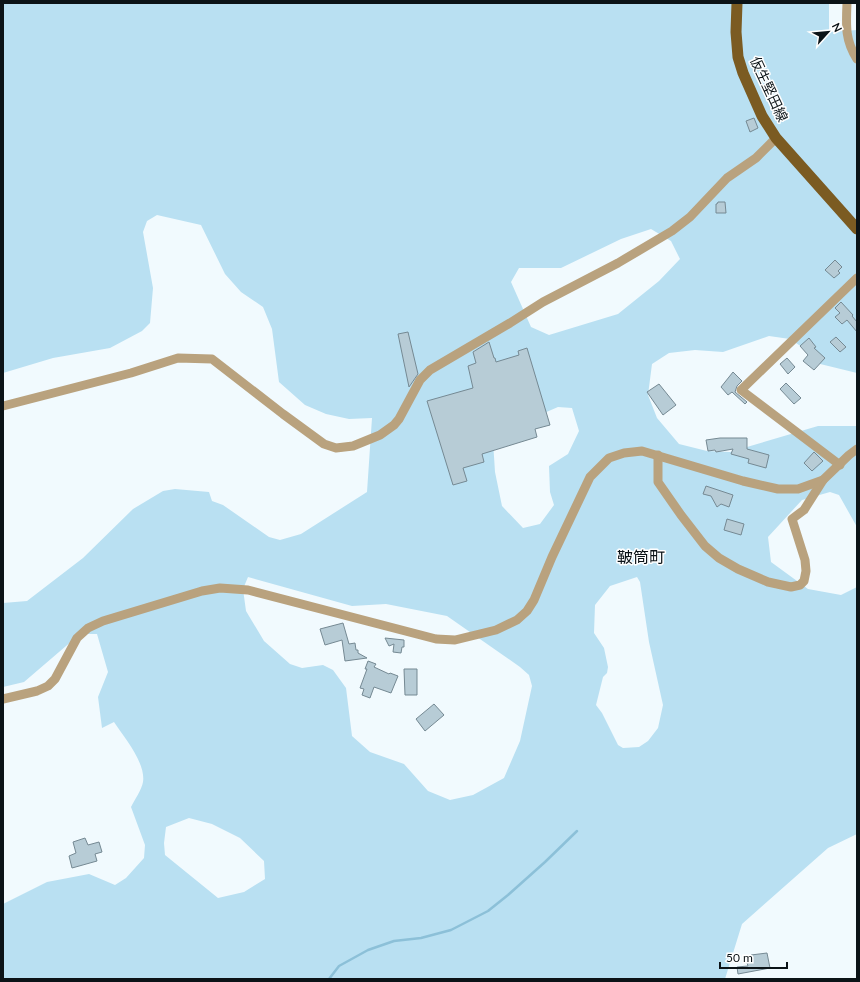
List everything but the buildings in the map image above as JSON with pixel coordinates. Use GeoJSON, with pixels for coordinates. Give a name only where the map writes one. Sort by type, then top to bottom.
{"type":"FeatureCollection","features":[{"type":"Feature","properties":{"kind":"main road","name":"仮生堅田線"},"geometry":{"type":"LineString","coordinates":[[737,3],[736,32],[738,57],[743,73],[762,116],[776,138],[857,229]]}},
{"type":"Feature","properties":{"kind":"street"},"geometry":{"type":"LineString","coordinates":[[847,3],[847,37],[850,48],[857,59]]}},
{"type":"Feature","properties":{"kind":"street"},"geometry":{"type":"LineString","coordinates":[[3,406],[131,373],[178,358],[212,359],[324,444],[336,448],[353,446],[394,426],[420,380],[430,370],[543,302],[618,263],[672,231],[690,217],[727,178],[756,158],[776,138]]}},
{"type":"Feature","properties":{"kind":"street"},"geometry":{"type":"LineString","coordinates":[[840,465],[741,390],[857,278]]}},
{"type":"Feature","properties":{"kind":"street"},"geometry":{"type":"LineString","coordinates":[[658,455],[658,482],[705,546],[719,558],[738,569],[768,582],[791,587],[800,585],[804,581],[806,571],[805,560],[792,519],[804,510],[823,480],[857,449]]}},
{"type":"Feature","properties":{"kind":"street"},"geometry":{"type":"LineString","coordinates":[[3,698],[37,691],[48,686],[55,679],[78,638],[88,628],[103,621],[220,588],[248,590],[436,639],[455,640],[496,630],[517,620],[527,611],[534,600],[552,557],[590,477],[609,458],[624,453],[642,451],[743,481],[778,489],[798,489],[823,480]]}},
{"type":"Feature","properties":{"kind":"shaded area"},"geometry":{"type":"Polygon","coordinates":[[[3,3],[829,3],[829,32],[857,30],[857,373],[812,362],[805,349],[790,339],[769,336],[723,352],[695,350],[669,353],[652,364],[648,395],[657,418],[679,444],[707,451],[730,452],[818,426],[857,426],[857,527],[839,495],[830,492],[802,500],[768,537],[771,562],[808,589],[841,595],[857,587],[857,834],[828,848],[742,924],[725,979],[3,979],[3,904],[47,882],[89,874],[115,885],[126,878],[144,858],[145,845],[131,807],[143,782],[141,767],[133,750],[114,722],[102,728],[98,697],[108,672],[97,634],[84,634],[73,640],[24,682],[3,687],[3,603],[27,601],[83,558],[133,509],[163,491],[175,489],[209,492],[212,501],[223,505],[269,537],[280,540],[301,534],[367,492],[372,418],[349,419],[326,414],[305,405],[279,382],[272,329],[263,307],[241,292],[225,274],[201,225],[157,215],[147,221],[143,232],[153,288],[150,323],[142,331],[110,348],[53,358],[3,373],[3,3]],[[651,229],[621,239],[561,268],[519,268],[511,282],[531,327],[549,335],[618,314],[659,281],[680,259],[671,241],[651,229]],[[558,407],[521,423],[493,441],[495,472],[502,506],[523,528],[540,524],[554,505],[550,492],[549,466],[568,454],[579,431],[572,408],[558,407]],[[248,577],[243,589],[246,611],[264,641],[290,664],[302,668],[323,665],[333,670],[346,688],[352,736],[370,752],[404,764],[428,791],[450,800],[473,795],[504,778],[520,741],[532,686],[529,675],[520,667],[447,616],[386,604],[352,606],[248,577]],[[637,577],[610,586],[595,605],[594,633],[604,648],[608,667],[607,673],[603,677],[596,705],[602,713],[618,745],[623,748],[639,747],[648,741],[658,728],[663,705],[649,642],[640,582],[637,577]],[[189,818],[166,827],[164,843],[165,855],[218,898],[244,892],[265,879],[264,861],[240,838],[212,824],[189,818]]]}},
{"type":"Feature","properties":{"kind":"waterway"},"geometry":{"type":"LineString","coordinates":[[329,979],[339,966],[368,950],[394,941],[421,938],[451,930],[488,911],[545,862],[577,831]]}},
{"type":"Feature","properties":{"kind":"district","name":"鞁筒町"},"geometry":{"type":"Point","coordinates":[641,557]}}]}
